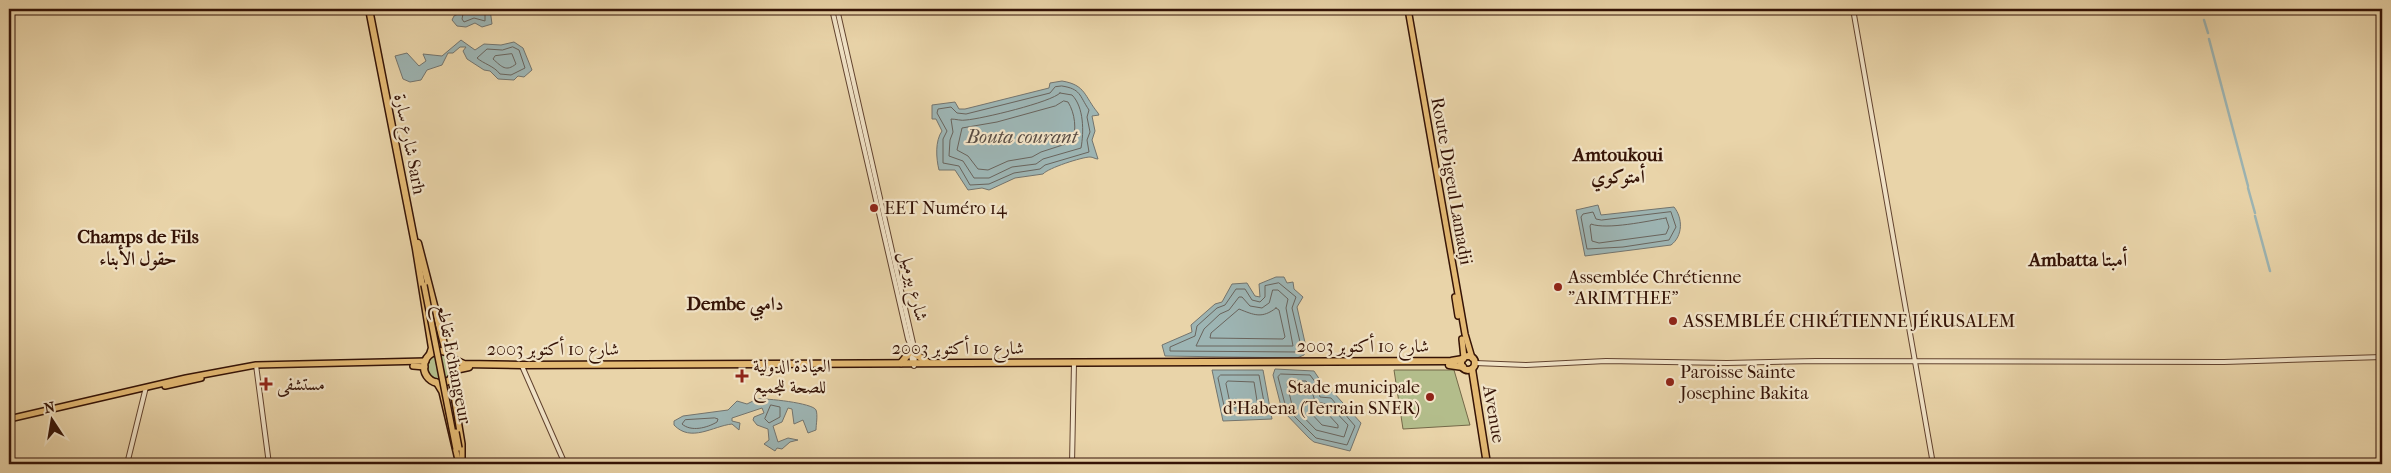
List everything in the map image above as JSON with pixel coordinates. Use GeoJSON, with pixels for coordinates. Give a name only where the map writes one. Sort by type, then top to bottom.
{"type":"FeatureCollection","features":[{"type":"Feature","properties":{"kind":"highway","name":"شارع سارة Sarh"},"geometry":{"type":"LineString","coordinates":[[371,9],[416,248]]}},
{"type":"Feature","properties":{"kind":"highway","name":"شارع سارة Sarh"},"geometry":{"type":"LineString","coordinates":[[371,9],[424,265]]}},
{"type":"Feature","properties":{"kind":"highway"},"geometry":{"type":"LineString","coordinates":[[416,248],[432,348],[425,364],[428,376],[436,382],[443,382],[451,378],[456,370],[454,360],[446,352],[424,265]]}},
{"type":"Feature","properties":{"kind":"highway"},"geometry":{"type":"LineString","coordinates":[[901,363],[912,350],[928,363]]}},
{"type":"Feature","properties":{"kind":"highway"},"geometry":{"type":"LineString","coordinates":[[430,354],[437,351],[446,352]]}},
{"type":"Feature","properties":{"kind":"highway","name":"شارع 10 أكتوبر 2003"},"geometry":{"type":"LineString","coordinates":[[456,370],[464,367],[1451,361],[1463,359],[1470,365]]}},
{"type":"Feature","properties":{"kind":"highway","name":"شارع 10 أكتوبر 2003"},"geometry":{"type":"LineString","coordinates":[[454,360],[464,364],[522,367],[901,363],[914,365],[928,363],[1470,365]]}},
{"type":"Feature","properties":{"kind":"highway"},"geometry":{"type":"LineString","coordinates":[[1470,365],[1486,464]]}},
{"type":"Feature","properties":{"kind":"main road"},"geometry":{"type":"LineString","coordinates":[[1407,9],[1439,198],[1463,359]]}},
{"type":"Feature","properties":{"kind":"main road","name":"Route Digeul Lamadji"},"geometry":{"type":"LineString","coordinates":[[1407,9],[1470,365]]}},
{"type":"Feature","properties":{"kind":"main road","name":"شارع سارة Sarh"},"geometry":{"type":"LineString","coordinates":[[416,248],[426,285]]}},
{"type":"Feature","properties":{"kind":"main road","name":"شارع سارة Sarh"},"geometry":{"type":"LineString","coordinates":[[424,265],[426,285]]}},
{"type":"Feature","properties":{"kind":"main road"},"geometry":{"type":"LineString","coordinates":[[426,285],[460,463]]}},
{"type":"Feature","properties":{"kind":"main road"},"geometry":{"type":"LineString","coordinates":[[9,420],[146,389],[256,367],[425,364]]}},
{"type":"Feature","properties":{"kind":"main road"},"geometry":{"type":"LineString","coordinates":[[451,378],[462,444],[460,463]]}},
{"type":"Feature","properties":{"kind":"main road"},"geometry":{"type":"LineString","coordinates":[[436,382],[442,392],[460,463]]}},
{"type":"Feature","properties":{"kind":"street","name":"شارع بيرميل"},"geometry":{"type":"LineString","coordinates":[[832,9],[912,350]]}},
{"type":"Feature","properties":{"kind":"street","name":"شارع بيرميل"},"geometry":{"type":"LineString","coordinates":[[837,9],[909,325],[913,344],[912,350]]}},
{"type":"Feature","properties":{"kind":"street"},"geometry":{"type":"LineString","coordinates":[[1854,9],[1933,464]]}},
{"type":"Feature","properties":{"kind":"street"},"geometry":{"type":"LineString","coordinates":[[912,350],[914,365]]}},
{"type":"Feature","properties":{"kind":"street"},"geometry":{"type":"LineString","coordinates":[[1470,365],[1915,361],[2224,362],[2382,357]]}},
{"type":"Feature","properties":{"kind":"street"},"geometry":{"type":"LineString","coordinates":[[1072,464],[1074,364]]}},
{"type":"Feature","properties":{"kind":"street"},"geometry":{"type":"LineString","coordinates":[[256,367],[268,464]]}},
{"type":"Feature","properties":{"kind":"street"},"geometry":{"type":"LineString","coordinates":[[522,367],[565,464]]}},
{"type":"Feature","properties":{"kind":"street"},"geometry":{"type":"LineString","coordinates":[[127,464],[146,389]]}},
{"type":"Feature","properties":{"kind":"green space"},"geometry":{"type":"Polygon","coordinates":[[[440,353],[449,357],[453,366],[449,375],[440,379],[431,375],[427,366],[431,357],[440,353]]]}},
{"type":"Feature","properties":{"kind":"green space","name":"Stade municipale d'Habena (Terrain SNER)"},"geometry":{"type":"Polygon","coordinates":[[[1394,370],[1454,370],[1470,425],[1403,429],[1394,370]]]}},
{"type":"Feature","properties":{"kind":"water"},"geometry":{"type":"Polygon","coordinates":[[[459,9],[490,9],[492,24],[482,27],[475,23],[466,27],[457,26],[452,20],[454,16],[460,13],[459,9]]]}},
{"type":"Feature","properties":{"kind":"water"},"geometry":{"type":"Polygon","coordinates":[[[461,40],[475,50],[484,44],[501,45],[514,42],[523,48],[532,70],[524,77],[518,76],[514,80],[498,79],[490,71],[484,70],[467,59],[463,51],[466,47],[460,47],[453,53],[448,53],[442,65],[427,70],[421,80],[410,82],[403,79],[395,56],[407,53],[419,66],[426,61],[423,54],[442,56],[461,40]]]}},
{"type":"Feature","properties":{"kind":"water","name":"Bouta courant"},"geometry":{"type":"Polygon","coordinates":[[[1062,81],[1080,88],[1099,115],[1092,116],[1095,131],[1092,140],[1098,159],[1086,157],[1051,169],[1043,174],[1015,178],[989,190],[982,188],[968,190],[955,170],[939,170],[937,150],[938,140],[942,131],[936,119],[932,119],[932,105],[955,102],[959,109],[965,109],[1049,88],[1050,83],[1062,81]]]}},
{"type":"Feature","properties":{"kind":"water"},"geometry":{"type":"Polygon","coordinates":[[[1598,205],[1601,215],[1674,207],[1679,216],[1680,232],[1671,245],[1585,256],[1576,210],[1598,205]]]}},
{"type":"Feature","properties":{"kind":"water"},"geometry":{"type":"Polygon","coordinates":[[[1276,277],[1284,277],[1287,283],[1293,282],[1294,289],[1303,297],[1297,307],[1306,347],[1304,355],[1297,358],[1165,356],[1162,345],[1192,332],[1191,325],[1215,304],[1222,302],[1232,284],[1247,283],[1255,296],[1260,297],[1259,284],[1276,277]]]}},
{"type":"Feature","properties":{"kind":"water"},"geometry":{"type":"Polygon","coordinates":[[[1275,369],[1314,371],[1320,380],[1323,393],[1333,392],[1361,423],[1350,451],[1314,442],[1282,410],[1273,375],[1275,369]]]}},
{"type":"Feature","properties":{"kind":"water"},"geometry":{"type":"Polygon","coordinates":[[[1212,370],[1263,370],[1272,419],[1223,421],[1212,370]]]}},
{"type":"Feature","properties":{"kind":"water"},"geometry":{"type":"Polygon","coordinates":[[[757,399],[769,399],[813,407],[817,412],[816,430],[808,433],[803,420],[794,424],[792,409],[788,408],[782,422],[773,426],[778,442],[788,438],[798,440],[790,442],[782,449],[777,448],[775,451],[764,444],[769,440],[768,429],[757,425],[753,420],[754,417],[764,413],[762,408],[732,418],[732,421],[740,423],[739,430],[732,424],[702,432],[688,433],[674,425],[674,421],[683,416],[728,410],[737,401],[747,404],[757,399]]]}},
{"type":"Feature","properties":{"kind":"waterway"},"geometry":{"type":"LineString","coordinates":[[836,17],[898,286]]}},
{"type":"Feature","properties":{"kind":"waterway"},"geometry":{"type":"LineString","coordinates":[[2204,20],[2208,33]]}},
{"type":"Feature","properties":{"kind":"waterway"},"geometry":{"type":"LineString","coordinates":[[2209,39],[2248,186]]}},
{"type":"Feature","properties":{"kind":"waterway"},"geometry":{"type":"LineString","coordinates":[[2248,188],[2255,213]]}},
{"type":"Feature","properties":{"kind":"waterway"},"geometry":{"type":"LineString","coordinates":[[2255,216],[2270,271]]}},
{"type":"Feature","properties":{"kind":"place","name":"EET Numéro 14"},"geometry":{"type":"Point","coordinates":[874,208]}},
{"type":"Feature","properties":{"kind":"place","name":"Assemblée Chrétienne \"ARIMTHEE\""},"geometry":{"type":"Point","coordinates":[1558,287]}},
{"type":"Feature","properties":{"kind":"place","name":"ASSEMBLÉE CHRÉTIENNE JÉRUSALEM"},"geometry":{"type":"Point","coordinates":[1673,321]}},
{"type":"Feature","properties":{"kind":"place","name":"العيادة الدولية للصحة للجميع"},"geometry":{"type":"Point","coordinates":[742,376]}},
{"type":"Feature","properties":{"kind":"place","name":"Paroisse Sainte Josephine Bakita"},"geometry":{"type":"Point","coordinates":[1670,382]}},
{"type":"Feature","properties":{"kind":"place","name":"مستشفى"},"geometry":{"type":"Point","coordinates":[266,384]}},
{"type":"Feature","properties":{"kind":"place","name":"Stade municipale d'Habena (Terrain SNER)"},"geometry":{"type":"Point","coordinates":[1430,397]}},
{"type":"Feature","properties":{"kind":"district","name":"Amtoukoui أمتوكوي"},"geometry":{"type":"Point","coordinates":[1618,165]}},
{"type":"Feature","properties":{"kind":"district","name":"Champs de Fils حقول الأبناء"},"geometry":{"type":"Point","coordinates":[138,247]}},
{"type":"Feature","properties":{"kind":"district","name":"Ambatta أمبتا"},"geometry":{"type":"Point","coordinates":[2078,259]}},
{"type":"Feature","properties":{"kind":"district","name":"Dembe دامبي"},"geometry":{"type":"Point","coordinates":[735,303]}}]}
